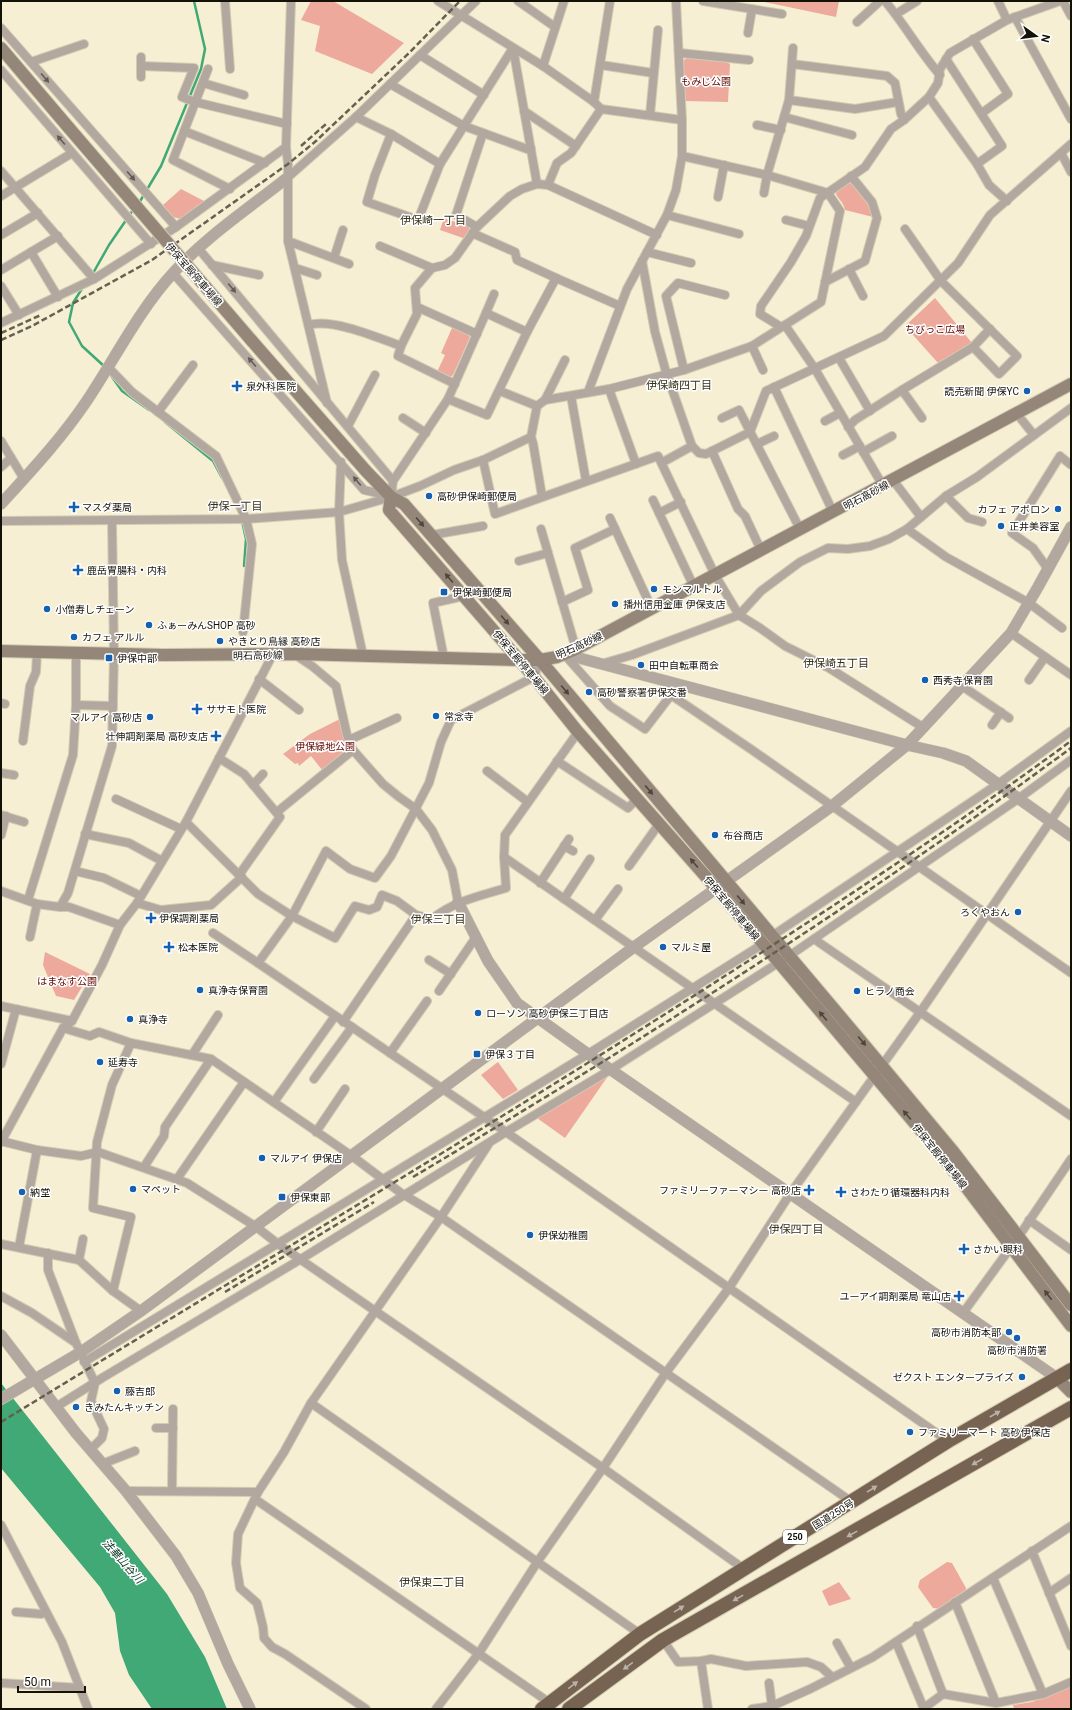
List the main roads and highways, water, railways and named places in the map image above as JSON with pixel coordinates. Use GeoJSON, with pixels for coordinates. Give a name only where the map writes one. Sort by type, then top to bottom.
{"type":"FeatureCollection","features":[{"type":"Feature","properties":{"kind":"highway","name":"国道250号"},"geometry":{"type":"LineString","coordinates":[[546,1706],[640,1634],[948,1441],[1071,1370]]}},
{"type":"Feature","properties":{"kind":"highway","name":"250"},"geometry":{"type":"LineString","coordinates":[[569,1709],[663,1640],[1071,1408]]}},
{"type":"Feature","properties":{"kind":"main road","name":"伊保宝殿停車場線"},"geometry":{"type":"LineString","coordinates":[[1,48],[252,341],[366,471],[391,497],[404,504],[540,660],[721,885],[768,940],[789,956],[952,1150],[1071,1305]]}},
{"type":"Feature","properties":{"kind":"main road","name":"明石高砂線"},"geometry":{"type":"LineString","coordinates":[[1,652],[164,655],[363,655],[519,660],[540,660],[564,654],[694,587],[1071,384]]}},
{"type":"Feature","properties":{"kind":"main road","name":"伊保宝殿停車場線"},"geometry":{"type":"LineString","coordinates":[[391,497],[389,510],[534,677],[578,732],[638,798],[659,824],[721,885]]}},
{"type":"Feature","properties":{"kind":"main road","name":"伊保宝殿停車場線"},"geometry":{"type":"LineString","coordinates":[[768,940],[778,963],[944,1158],[1071,1326]]}},
{"type":"Feature","properties":{"kind":"main road"},"geometry":{"type":"LineString","coordinates":[[1057,1378],[1071,1392]]}},
{"type":"Feature","properties":{"kind":"water","name":"法華山谷川"},"geometry":{"type":"Polygon","coordinates":[[[1,1383],[167,1594],[205,1657],[227,1709],[152,1709],[129,1675],[120,1651],[115,1613],[100,1587],[1,1468],[1,1383]]]}},
{"type":"Feature","properties":{"kind":"waterway"},"geometry":{"type":"LineString","coordinates":[[139,203],[161,166],[201,69],[205,49],[194,1]]}},
{"type":"Feature","properties":{"kind":"waterway"},"geometry":{"type":"LineString","coordinates":[[92,275],[109,245],[133,210]]}},
{"type":"Feature","properties":{"kind":"waterway"},"geometry":{"type":"LineString","coordinates":[[83,287],[73,303],[69,322],[82,346],[105,367]]}},
{"type":"Feature","properties":{"kind":"waterway"},"geometry":{"type":"LineString","coordinates":[[110,374],[122,391],[149,410]]}},
{"type":"Feature","properties":{"kind":"waterway"},"geometry":{"type":"LineString","coordinates":[[165,422],[213,461],[222,478]]}},
{"type":"Feature","properties":{"kind":"waterway"},"geometry":{"type":"LineString","coordinates":[[242,521],[246,539],[244,566]]}},
{"type":"Feature","properties":{"kind":"railway"},"geometry":{"type":"LineString","coordinates":[[1,340],[32,326],[152,260],[288,164],[316,141],[409,53],[460,1]]}},
{"type":"Feature","properties":{"kind":"railway"},"geometry":{"type":"LineString","coordinates":[[301,146],[326,124]]}},
{"type":"Feature","properties":{"kind":"railway"},"geometry":{"type":"LineString","coordinates":[[1,333],[41,315]]}},
{"type":"Feature","properties":{"kind":"railway"},"geometry":{"type":"LineString","coordinates":[[1,1422],[446,1151],[715,982],[836,904],[954,824],[1071,741]]}},
{"type":"Feature","properties":{"kind":"railway"},"geometry":{"type":"LineString","coordinates":[[413,1177],[581,1075],[829,917],[911,862],[1071,748]]}},
{"type":"Feature","properties":{"kind":"railway"},"geometry":{"type":"LineString","coordinates":[[225,1292],[374,1202]]}},
{"type":"Feature","properties":{"kind":"place","name":"泉外科医院"},"geometry":{"type":"Point","coordinates":[237,386]}},
{"type":"Feature","properties":{"kind":"place","name":"読売新聞 伊保YC"},"geometry":{"type":"Point","coordinates":[1027,391]}},
{"type":"Feature","properties":{"kind":"place","name":"高砂伊保崎郵便局"},"geometry":{"type":"Point","coordinates":[429,496]}},
{"type":"Feature","properties":{"kind":"place","name":"マスダ薬局"},"geometry":{"type":"Point","coordinates":[74,507]}},
{"type":"Feature","properties":{"kind":"place","name":"カフェ アポロン"},"geometry":{"type":"Point","coordinates":[1058,509]}},
{"type":"Feature","properties":{"kind":"place","name":"正井美容室"},"geometry":{"type":"Point","coordinates":[1001,526]}},
{"type":"Feature","properties":{"kind":"place","name":"鹿岳胃腸科・内科"},"geometry":{"type":"Point","coordinates":[78,570]}},
{"type":"Feature","properties":{"kind":"place","name":"モンマルトル"},"geometry":{"type":"Point","coordinates":[654,589]}},
{"type":"Feature","properties":{"kind":"place","name":"伊保崎郵便局"},"geometry":{"type":"Point","coordinates":[444,592]}},
{"type":"Feature","properties":{"kind":"place","name":"播州信用金庫 伊保支店"},"geometry":{"type":"Point","coordinates":[615,604]}},
{"type":"Feature","properties":{"kind":"place","name":"小僧寿しチェーン"},"geometry":{"type":"Point","coordinates":[47,609]}},
{"type":"Feature","properties":{"kind":"place","name":"ふぁーみんSHOP 高砂"},"geometry":{"type":"Point","coordinates":[149,625]}},
{"type":"Feature","properties":{"kind":"place","name":"カフェ アルル"},"geometry":{"type":"Point","coordinates":[74,637]}},
{"type":"Feature","properties":{"kind":"place","name":"やきとり鳥縁 高砂店"},"geometry":{"type":"Point","coordinates":[220,641]}},
{"type":"Feature","properties":{"kind":"place","name":"伊保中部"},"geometry":{"type":"Point","coordinates":[109,658]}},
{"type":"Feature","properties":{"kind":"place","name":"田中自転車商会"},"geometry":{"type":"Point","coordinates":[641,665]}},
{"type":"Feature","properties":{"kind":"place","name":"西秀寺保育園"},"geometry":{"type":"Point","coordinates":[925,680]}},
{"type":"Feature","properties":{"kind":"place","name":"高砂警察署伊保交番"},"geometry":{"type":"Point","coordinates":[589,692]}},
{"type":"Feature","properties":{"kind":"place","name":"ササモト医院"},"geometry":{"type":"Point","coordinates":[197,709]}},
{"type":"Feature","properties":{"kind":"place","name":"常念寺"},"geometry":{"type":"Point","coordinates":[436,716]}},
{"type":"Feature","properties":{"kind":"place","name":"マルアイ 高砂店"},"geometry":{"type":"Point","coordinates":[150,717]}},
{"type":"Feature","properties":{"kind":"place","name":"壮伸調剤薬局 高砂支店"},"geometry":{"type":"Point","coordinates":[216,736]}},
{"type":"Feature","properties":{"kind":"place","name":"布谷商店"},"geometry":{"type":"Point","coordinates":[715,835]}},
{"type":"Feature","properties":{"kind":"place","name":"ろくやおん"},"geometry":{"type":"Point","coordinates":[1018,912]}},
{"type":"Feature","properties":{"kind":"place","name":"伊保調剤薬局"},"geometry":{"type":"Point","coordinates":[151,918]}},
{"type":"Feature","properties":{"kind":"place","name":"松本医院"},"geometry":{"type":"Point","coordinates":[169,947]}},
{"type":"Feature","properties":{"kind":"place","name":"マルミ屋"},"geometry":{"type":"Point","coordinates":[663,947]}},
{"type":"Feature","properties":{"kind":"place","name":"真浄寺保育園"},"geometry":{"type":"Point","coordinates":[200,990]}},
{"type":"Feature","properties":{"kind":"place","name":"ヒラノ商会"},"geometry":{"type":"Point","coordinates":[857,991]}},
{"type":"Feature","properties":{"kind":"place","name":"ローソン 高砂伊保三丁目店"},"geometry":{"type":"Point","coordinates":[478,1013]}},
{"type":"Feature","properties":{"kind":"place","name":"真浄寺"},"geometry":{"type":"Point","coordinates":[130,1019]}},
{"type":"Feature","properties":{"kind":"place","name":"伊保３丁目"},"geometry":{"type":"Point","coordinates":[477,1054]}},
{"type":"Feature","properties":{"kind":"place","name":"延寿寺"},"geometry":{"type":"Point","coordinates":[100,1062]}},
{"type":"Feature","properties":{"kind":"place","name":"マルアイ 伊保店"},"geometry":{"type":"Point","coordinates":[262,1158]}},
{"type":"Feature","properties":{"kind":"place","name":"マペット"},"geometry":{"type":"Point","coordinates":[133,1189]}},
{"type":"Feature","properties":{"kind":"place","name":"ファミリーファーマシー 高砂店"},"geometry":{"type":"Point","coordinates":[809,1190]}},
{"type":"Feature","properties":{"kind":"place","name":"納堂"},"geometry":{"type":"Point","coordinates":[22,1192]}},
{"type":"Feature","properties":{"kind":"place","name":"さわたり循環器科内科"},"geometry":{"type":"Point","coordinates":[841,1192]}},
{"type":"Feature","properties":{"kind":"place","name":"伊保東部"},"geometry":{"type":"Point","coordinates":[282,1197]}},
{"type":"Feature","properties":{"kind":"place","name":"伊保幼稚園"},"geometry":{"type":"Point","coordinates":[530,1235]}},
{"type":"Feature","properties":{"kind":"place","name":"さかい眼科"},"geometry":{"type":"Point","coordinates":[964,1249]}},
{"type":"Feature","properties":{"kind":"place","name":"ユーアイ調剤薬局 竜山店"},"geometry":{"type":"Point","coordinates":[959,1296]}},
{"type":"Feature","properties":{"kind":"place","name":"高砂市消防本部"},"geometry":{"type":"Point","coordinates":[1009,1332]}},
{"type":"Feature","properties":{"kind":"place","name":"高砂市消防署"},"geometry":{"type":"Point","coordinates":[1017,1338]}},
{"type":"Feature","properties":{"kind":"place","name":"ゼクスト エンタープライズ"},"geometry":{"type":"Point","coordinates":[1022,1377]}},
{"type":"Feature","properties":{"kind":"place","name":"藤吉郎"},"geometry":{"type":"Point","coordinates":[117,1391]}},
{"type":"Feature","properties":{"kind":"place","name":"きみたんキッチン"},"geometry":{"type":"Point","coordinates":[76,1407]}},
{"type":"Feature","properties":{"kind":"place","name":"ファミリーマート 高砂伊保店"},"geometry":{"type":"Point","coordinates":[910,1432]}},
{"type":"Feature","properties":{"kind":"district","name":"伊保崎一丁目"},"geometry":{"type":"Point","coordinates":[433,220]}},
{"type":"Feature","properties":{"kind":"district","name":"伊保崎四丁目"},"geometry":{"type":"Point","coordinates":[679,385]}},
{"type":"Feature","properties":{"kind":"district","name":"伊保一丁目"},"geometry":{"type":"Point","coordinates":[235,506]}},
{"type":"Feature","properties":{"kind":"district","name":"伊保崎五丁目"},"geometry":{"type":"Point","coordinates":[836,663]}},
{"type":"Feature","properties":{"kind":"district","name":"伊保三丁目"},"geometry":{"type":"Point","coordinates":[438,919]}},
{"type":"Feature","properties":{"kind":"district","name":"伊保四丁目"},"geometry":{"type":"Point","coordinates":[796,1229]}},
{"type":"Feature","properties":{"kind":"district","name":"伊保東二丁目"},"geometry":{"type":"Point","coordinates":[432,1582]}},
{"type":"Feature","properties":{"kind":"park label","name":"もみじ公園"},"geometry":{"type":"Point","coordinates":[706,81]}},
{"type":"Feature","properties":{"kind":"park label","name":"ちびっこ広場"},"geometry":{"type":"Point","coordinates":[935,329]}},
{"type":"Feature","properties":{"kind":"park label","name":"伊保緑地公園"},"geometry":{"type":"Point","coordinates":[325,746]}},
{"type":"Feature","properties":{"kind":"park label","name":"はまなす公園"},"geometry":{"type":"Point","coordinates":[67,981]}}]}
